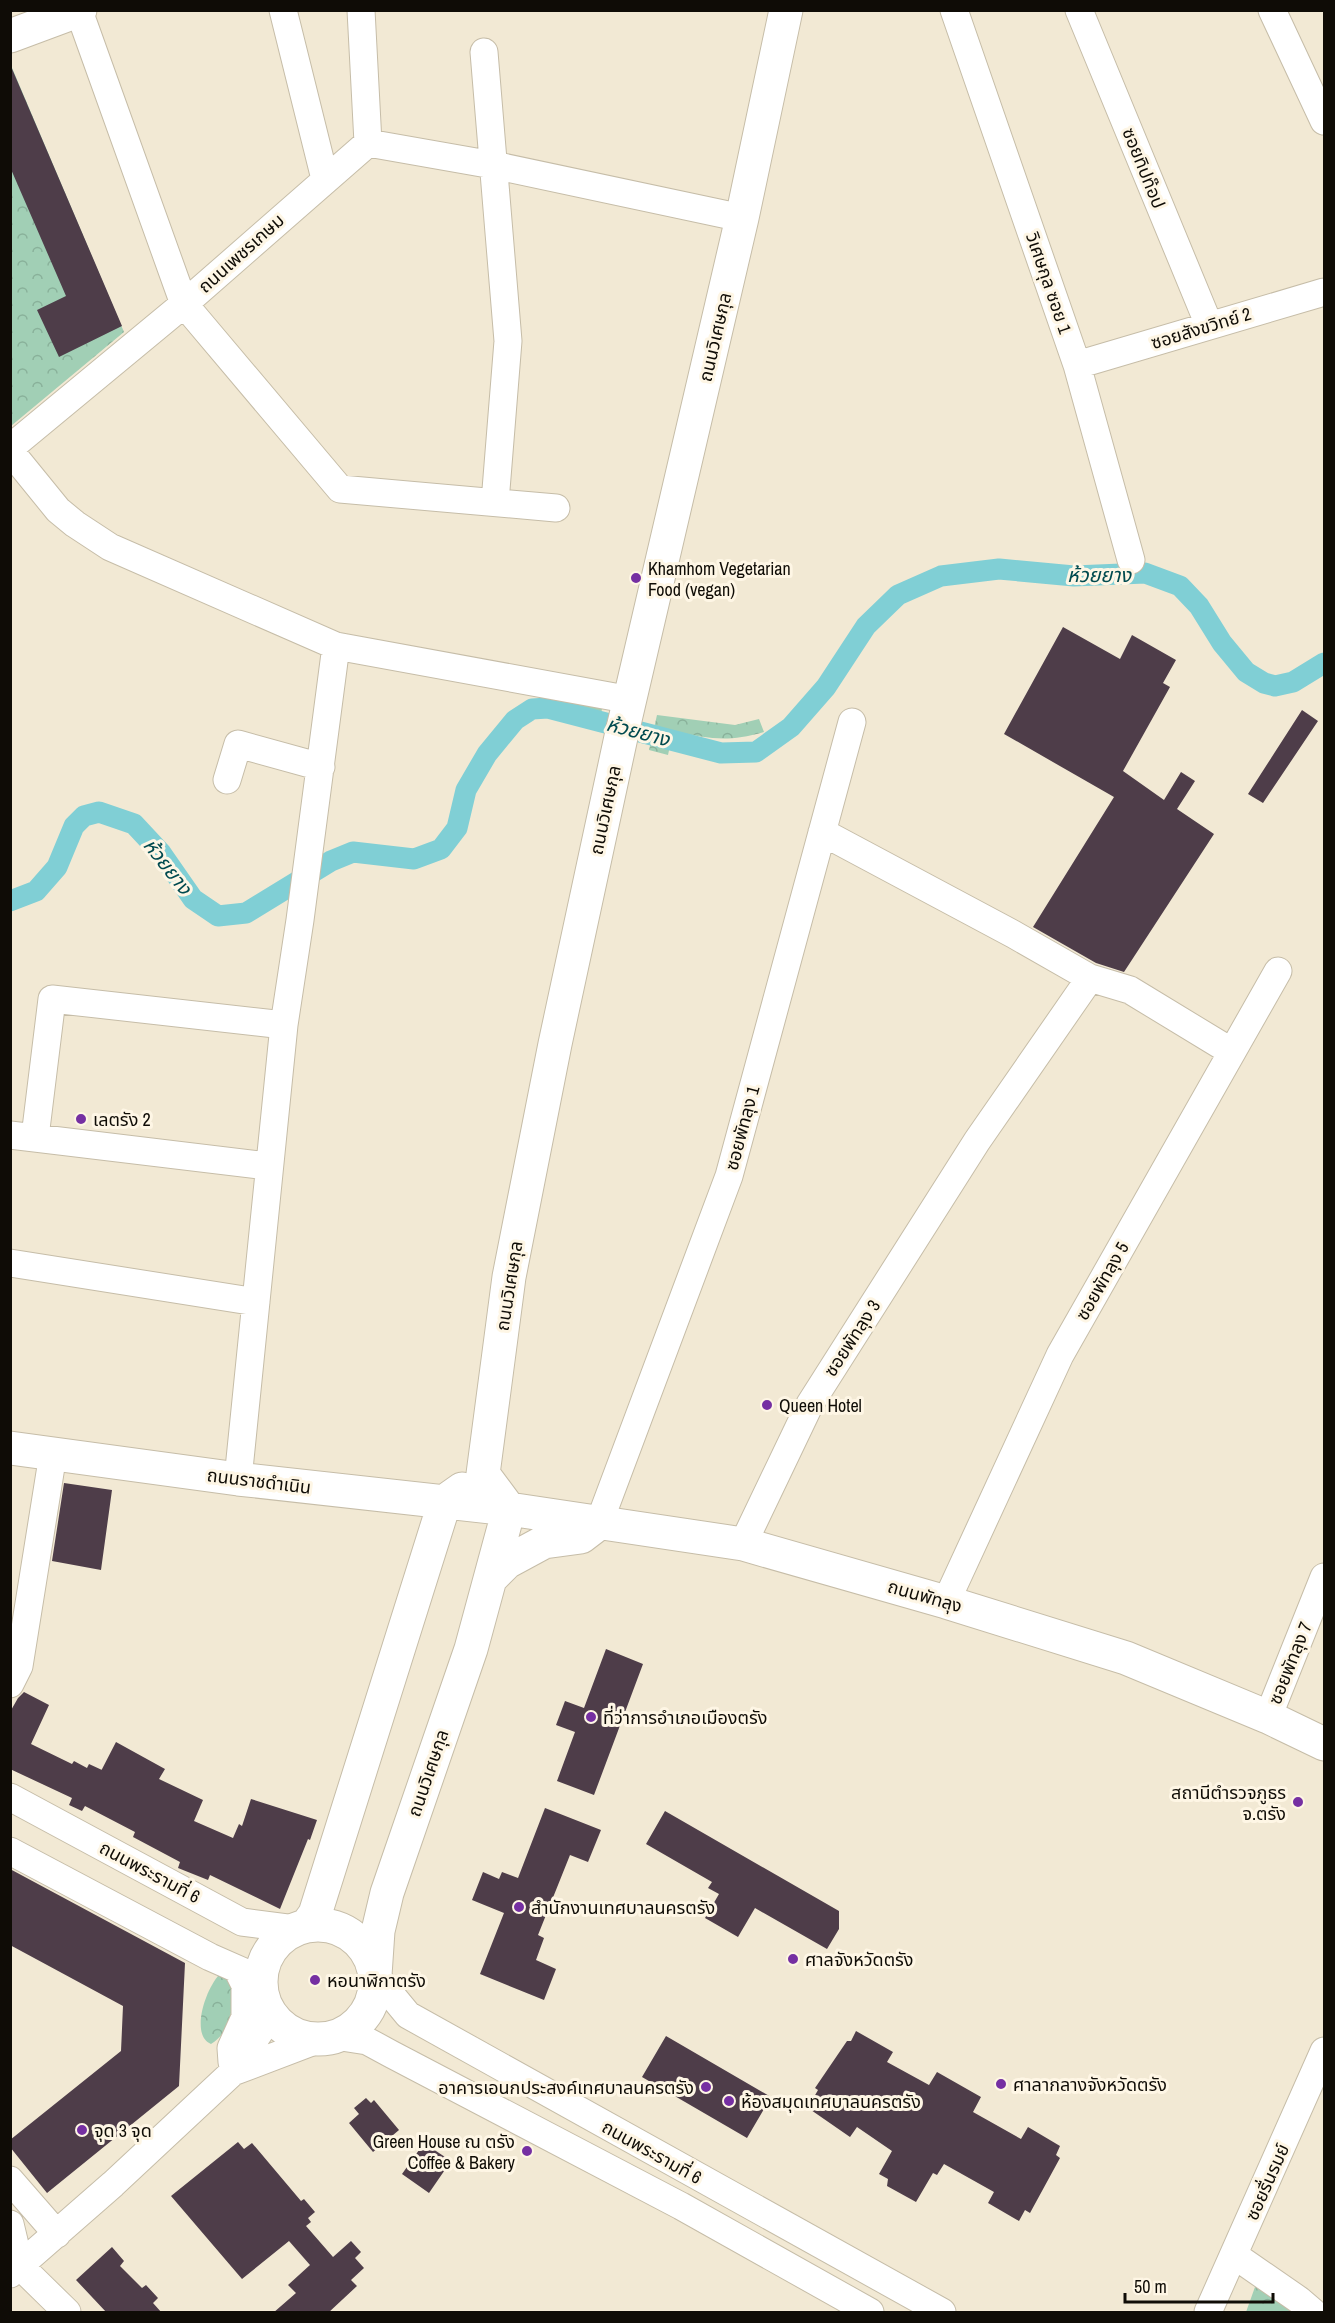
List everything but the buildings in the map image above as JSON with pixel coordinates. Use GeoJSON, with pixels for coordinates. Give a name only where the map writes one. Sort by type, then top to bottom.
{"type":"FeatureCollection","features":[{"type":"Feature","properties":{"kind":"main road","name":"ถนนวิเศษกุล"},"geometry":{"type":"LineString","coordinates":[[483,1474],[509,1277],[555,1044],[616,759],[632,700],[742,218],[786,10]]}},
{"type":"Feature","properties":{"kind":"main road"},"geometry":{"type":"LineString","coordinates":[[10,36],[80,11]]}},
{"type":"Feature","properties":{"kind":"main road","name":"ถนนราชดำเนิน"},"geometry":{"type":"LineString","coordinates":[[10,1448],[238,1479],[509,1509]]}},
{"type":"Feature","properties":{"kind":"main road"},"geometry":{"type":"LineString","coordinates":[[301,1927],[315,1914],[445,1501],[483,1474],[509,1509]]}},
{"type":"Feature","properties":{"kind":"main road","name":"ถนนวิเศษกุล"},"geometry":{"type":"LineString","coordinates":[[375,1975],[378,1931],[387,1893],[471,1649],[509,1509]]}},
{"type":"Feature","properties":{"kind":"main road","name":"ถนนพัทลุง"},"geometry":{"type":"LineString","coordinates":[[509,1509],[743,1544],[946,1602],[1126,1658],[1268,1717],[1324,1744]]}},
{"type":"Feature","properties":{"kind":"main road"},"geometry":{"type":"LineString","coordinates":[[491,1578],[507,1562],[544,1542],[581,1537],[599,1523]]}},
{"type":"Feature","properties":{"kind":"main road"},"geometry":{"type":"LineString","coordinates":[[325,1925],[343,1930],[359,1941],[370,1957],[375,1975],[374,1994],[367,2012],[355,2026],[328,2038],[302,2037],[284,2029],[271,2015],[249,1975],[264,1960],[274,1944],[289,1932],[301,1927],[325,1925]]}},
{"type":"Feature","properties":{"kind":"street"},"geometry":{"type":"LineString","coordinates":[[283,10],[325,179]]}},
{"type":"Feature","properties":{"kind":"street"},"geometry":{"type":"LineString","coordinates":[[361,10],[368,143],[493,165],[742,218]]}},
{"type":"Feature","properties":{"kind":"street","name":"วิเศษกุล ซอย 1"},"geometry":{"type":"LineString","coordinates":[[954,10],[1077,365],[1131,560]]}},
{"type":"Feature","properties":{"kind":"street","name":"ซอยทิปท๊อป"},"geometry":{"type":"LineString","coordinates":[[1079,10],[1209,325]]}},
{"type":"Feature","properties":{"kind":"street"},"geometry":{"type":"LineString","coordinates":[[1272,10],[1324,121]]}},
{"type":"Feature","properties":{"kind":"street"},"geometry":{"type":"LineString","coordinates":[[80,11],[184,304],[339,489],[556,508]]}},
{"type":"Feature","properties":{"kind":"street"},"geometry":{"type":"LineString","coordinates":[[484,52],[508,341],[495,502]]}},
{"type":"Feature","properties":{"kind":"street","name":"ถนนเพชรเกษม"},"geometry":{"type":"LineString","coordinates":[[10,449],[184,304],[368,143]]}},
{"type":"Feature","properties":{"kind":"street","name":"ซอยสังขวิทย์ 2"},"geometry":{"type":"LineString","coordinates":[[1077,365],[1324,292]]}},
{"type":"Feature","properties":{"kind":"street"},"geometry":{"type":"LineString","coordinates":[[10,449],[58,510],[110,547],[336,646],[632,700]]}},
{"type":"Feature","properties":{"kind":"street"},"geometry":{"type":"LineString","coordinates":[[238,1479],[284,1025],[336,646]]}},
{"type":"Feature","properties":{"kind":"street","name":"ซอยพัทลุง 1"},"geometry":{"type":"LineString","coordinates":[[599,1523],[729,1176],[852,722]]}},
{"type":"Feature","properties":{"kind":"street"},"geometry":{"type":"LineString","coordinates":[[227,780],[238,744],[321,767]]}},
{"type":"Feature","properties":{"kind":"street"},"geometry":{"type":"LineString","coordinates":[[822,832],[1013,934],[1090,978],[1130,990],[1233,1052]]}},
{"type":"Feature","properties":{"kind":"street","name":"ซอยพัทลุง 5"},"geometry":{"type":"LineString","coordinates":[[946,1602],[1060,1355],[1278,971]]}},
{"type":"Feature","properties":{"kind":"street","name":"ซอยพัทลุง 3"},"geometry":{"type":"LineString","coordinates":[[743,1544],[810,1404],[977,1141],[1090,978]]}},
{"type":"Feature","properties":{"kind":"street"},"geometry":{"type":"LineString","coordinates":[[268,1166],[23,1136],[52,999],[284,1025]]}},
{"type":"Feature","properties":{"kind":"street"},"geometry":{"type":"LineString","coordinates":[[10,1263],[256,1302]]}},
{"type":"Feature","properties":{"kind":"street"},"geometry":{"type":"LineString","coordinates":[[10,1684],[19,1666],[52,1454]]}},
{"type":"Feature","properties":{"kind":"street","name":"ซอยพัทลุง 7"},"geometry":{"type":"LineString","coordinates":[[1268,1717],[1324,1577]]}},
{"type":"Feature","properties":{"kind":"street","name":"ถนนพระรามที่ 6"},"geometry":{"type":"LineString","coordinates":[[10,1797],[242,1922],[301,1927]]}},
{"type":"Feature","properties":{"kind":"street"},"geometry":{"type":"LineString","coordinates":[[10,1851],[249,1975],[245,1985],[244,2017],[231,2048],[233,2072]]}},
{"type":"Feature","properties":{"kind":"street","name":"ถนนพระรามที่ 6"},"geometry":{"type":"LineString","coordinates":[[375,1975],[408,2015],[942,2313]]}},
{"type":"Feature","properties":{"kind":"street"},"geometry":{"type":"LineString","coordinates":[[15,2270],[233,2072],[271,2015]]}},
{"type":"Feature","properties":{"kind":"street"},"geometry":{"type":"LineString","coordinates":[[233,2072],[328,2038]]}},
{"type":"Feature","properties":{"kind":"street","name":"ถนนพระรามที่ 6"},"geometry":{"type":"LineString","coordinates":[[328,2038],[367,2041],[681,2206],[870,2313]]}},
{"type":"Feature","properties":{"kind":"street","name":"ซอยรื่นรมย์"},"geometry":{"type":"LineString","coordinates":[[1208,2313],[1324,2051]]}},
{"type":"Feature","properties":{"kind":"street"},"geometry":{"type":"LineString","coordinates":[[10,2180],[57,2234]]}},
{"type":"Feature","properties":{"kind":"street"},"geometry":{"type":"LineString","coordinates":[[10,2224],[15,2270],[67,2313]]}},
{"type":"Feature","properties":{"kind":"street"},"geometry":{"type":"LineString","coordinates":[[1234,2255],[1299,2300],[1313,2313]]}},
{"type":"Feature","properties":{"kind":"green space"},"geometry":{"type":"Polygon","coordinates":[[[10,63],[124,332],[11,426],[10,426],[10,63]]]}},
{"type":"Feature","properties":{"kind":"green space"},"geometry":{"type":"Polygon","coordinates":[[[547,691],[603,704],[598,729],[587,727],[590,714],[545,704],[547,691]]]}},
{"type":"Feature","properties":{"kind":"green space"},"geometry":{"type":"Polygon","coordinates":[[[657,715],[735,725],[759,719],[764,732],[739,737],[708,738],[673,732],[668,755],[649,750],[657,715]]]}},
{"type":"Feature","properties":{"kind":"green space"},"geometry":{"type":"Polygon","coordinates":[[[221,1973],[233,1978],[231,2015],[224,2031],[211,2044],[201,2031],[202,2010],[210,1988],[221,1973]]]}},
{"type":"Feature","properties":{"kind":"green space"},"geometry":{"type":"Polygon","coordinates":[[[1255,2287],[1300,2312],[1246,2312],[1255,2287]]]}},
{"type":"Feature","properties":{"kind":"waterway","name":"ห้วยยาง"},"geometry":{"type":"LineString","coordinates":[[10,901],[36,891],[57,867],[74,826],[84,816],[99,812],[134,824],[161,853],[193,899],[218,916],[246,913],[331,861],[353,852],[414,859],[441,849],[457,828],[466,790],[487,754],[515,720],[532,709],[548,708],[721,753],[756,752],[791,727],[826,687],[866,626],[898,595],[941,576],[999,569],[1074,576],[1145,573],[1180,586],[1199,606],[1222,643],[1246,672],[1264,683],[1275,686],[1293,682],[1324,663]]}},
{"type":"Feature","properties":{"kind":"place","name":"Khamhom Vegetarian Food (vegan)"},"geometry":{"type":"Point","coordinates":[636,578]}},
{"type":"Feature","properties":{"kind":"place","name":"เลตรัง 2"},"geometry":{"type":"Point","coordinates":[81,1119]}},
{"type":"Feature","properties":{"kind":"place","name":"Queen Hotel"},"geometry":{"type":"Point","coordinates":[767,1405]}},
{"type":"Feature","properties":{"kind":"place","name":"ที่ว่าการอำเภอเมืองตรัง"},"geometry":{"type":"Point","coordinates":[591,1717]}},
{"type":"Feature","properties":{"kind":"place","name":"สถานีตำรวจภูธร จ.ตรัง"},"geometry":{"type":"Point","coordinates":[1298,1802]}},
{"type":"Feature","properties":{"kind":"place","name":"สำนักงานเทศบาลนครตรัง"},"geometry":{"type":"Point","coordinates":[519,1907]}},
{"type":"Feature","properties":{"kind":"place","name":"ศาลจังหวัดตรัง"},"geometry":{"type":"Point","coordinates":[793,1959]}},
{"type":"Feature","properties":{"kind":"place","name":"หอนาฬิกาตรัง"},"geometry":{"type":"Point","coordinates":[315,1980]}},
{"type":"Feature","properties":{"kind":"place","name":"ศาลากลางจังหวัดตรัง"},"geometry":{"type":"Point","coordinates":[1001,2084]}},
{"type":"Feature","properties":{"kind":"place","name":"อาคารเอนกประสงค์เทศบาลนครตรัง"},"geometry":{"type":"Point","coordinates":[706,2087]}},
{"type":"Feature","properties":{"kind":"place","name":"ห้องสมุดเทศบาลนครตรัง"},"geometry":{"type":"Point","coordinates":[729,2101]}},
{"type":"Feature","properties":{"kind":"place","name":"จุด 3 จุด"},"geometry":{"type":"Point","coordinates":[82,2130]}},
{"type":"Feature","properties":{"kind":"place","name":"Green House ณ ตรัง Coffee & Bakery"},"geometry":{"type":"Point","coordinates":[527,2151]}}]}
